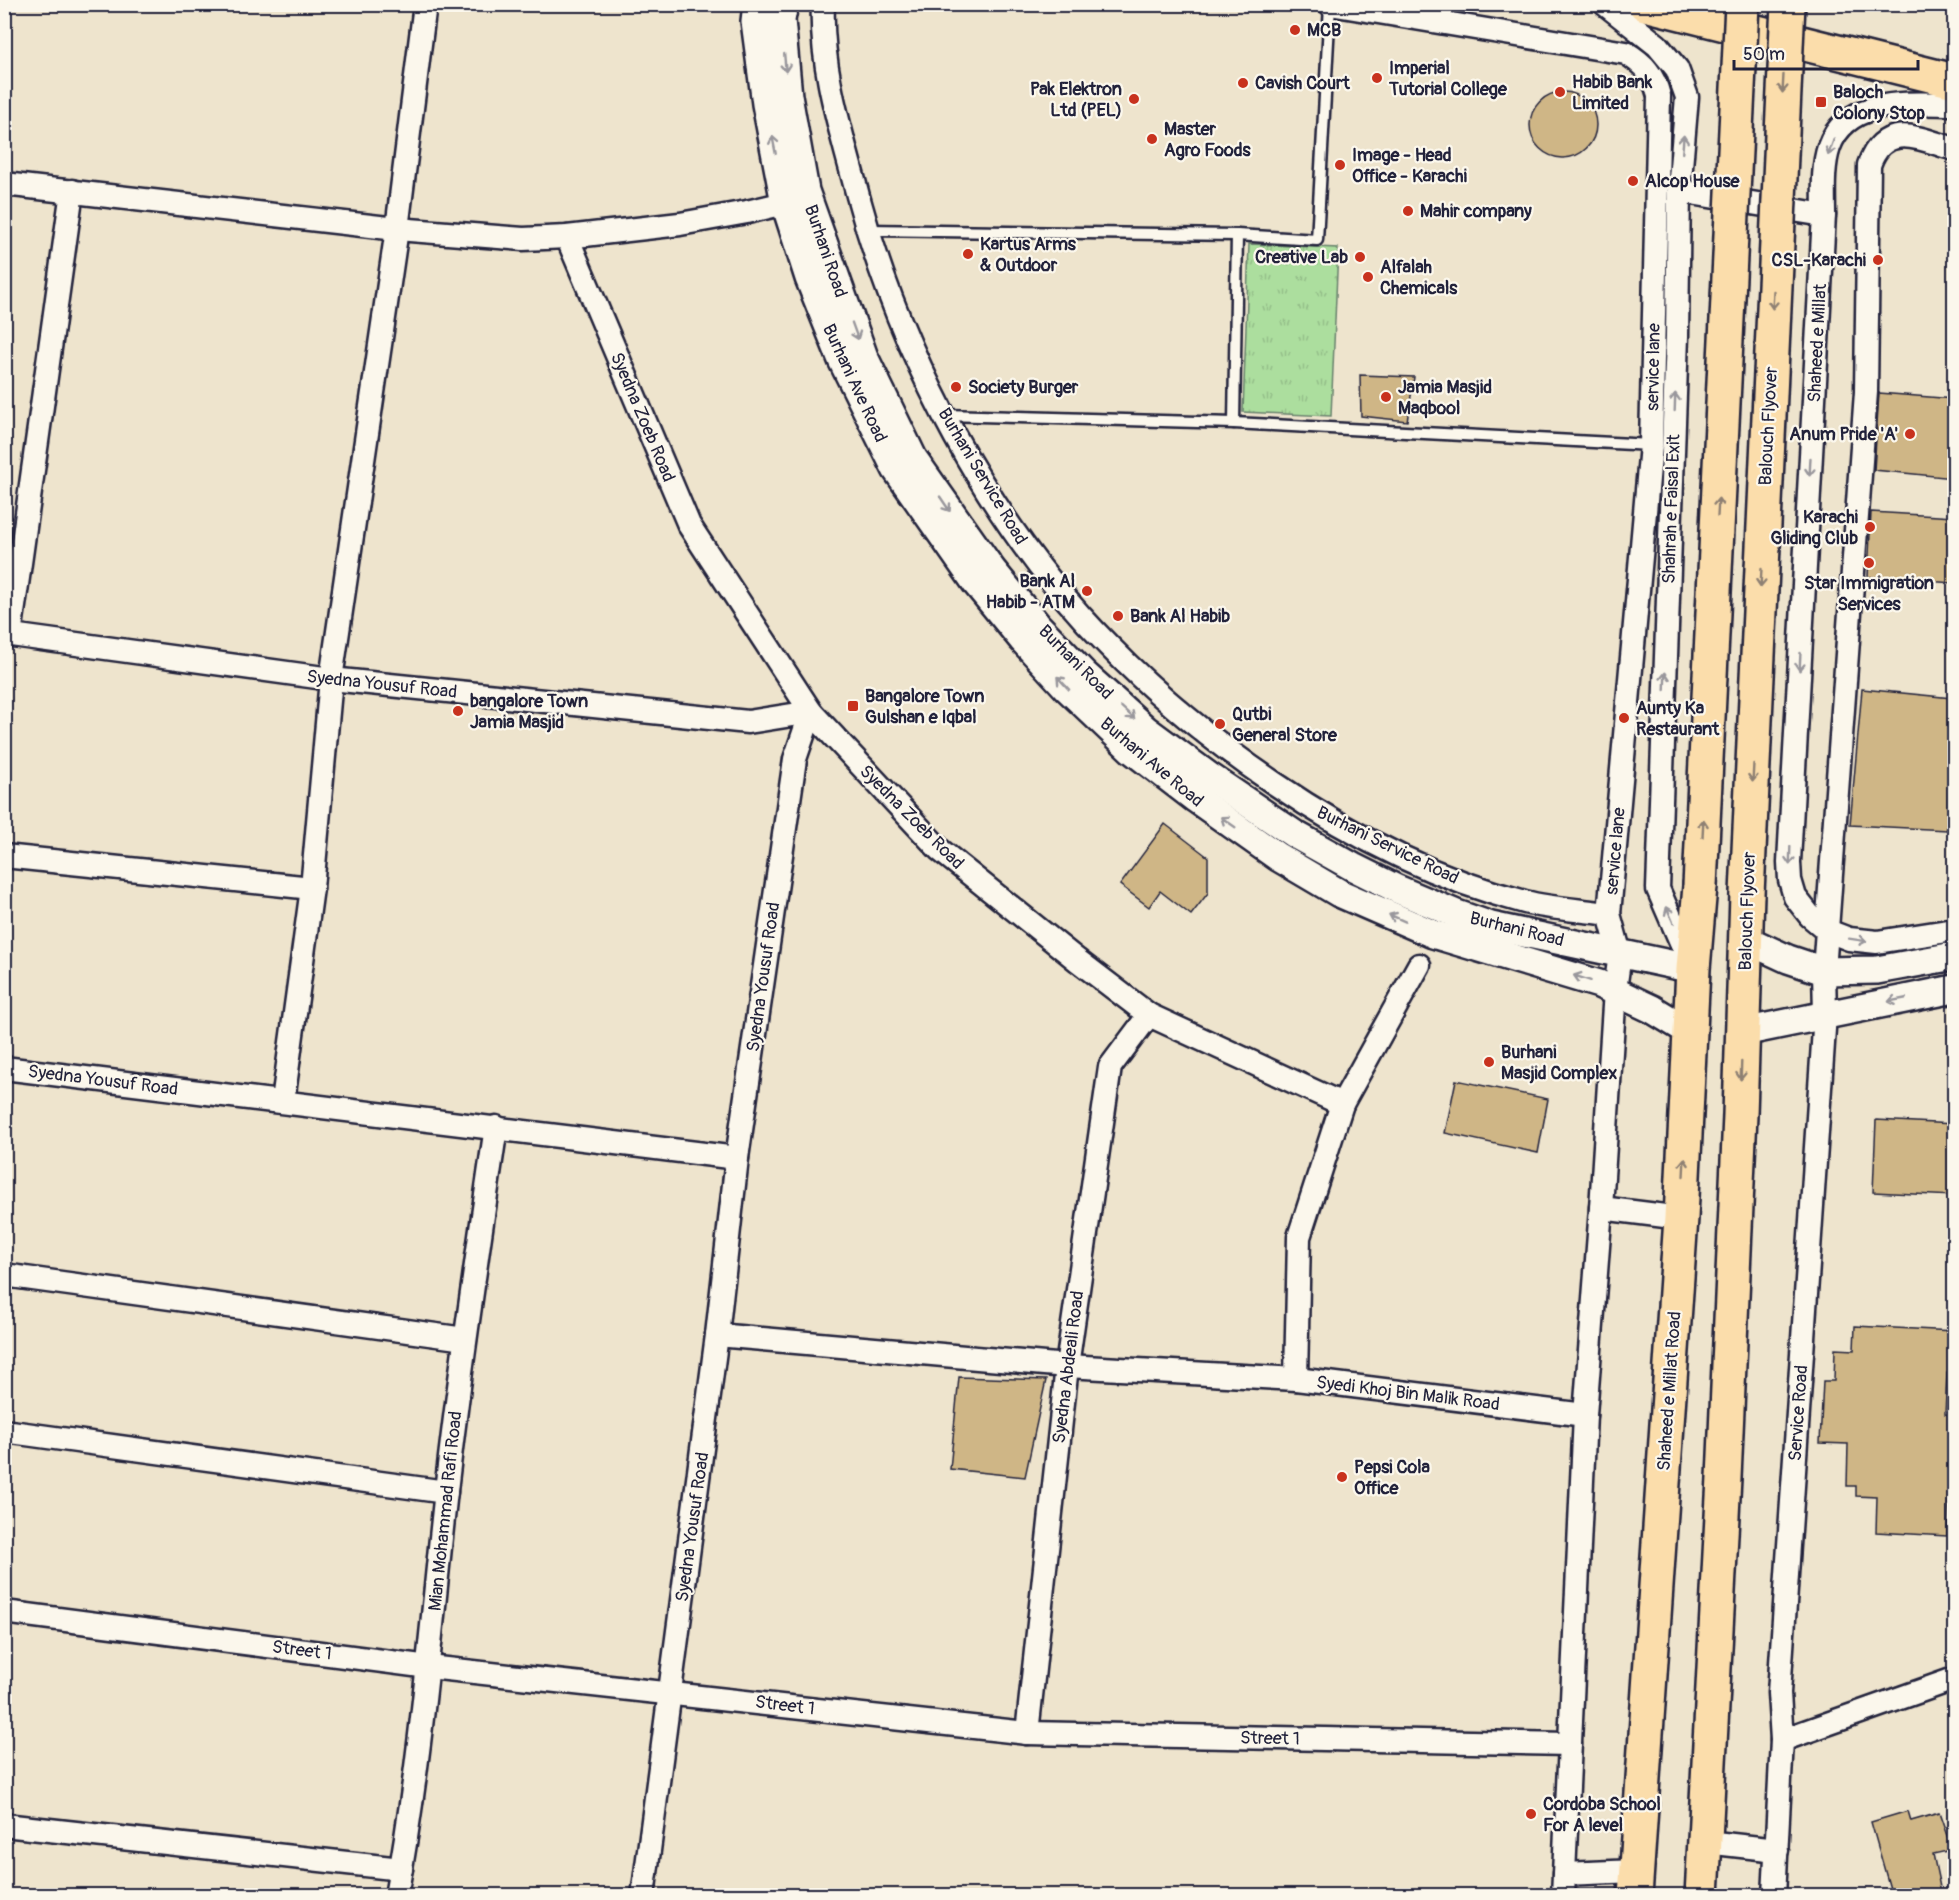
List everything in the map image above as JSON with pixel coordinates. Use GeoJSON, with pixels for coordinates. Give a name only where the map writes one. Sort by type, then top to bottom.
{"type":"FeatureCollection","features":[{"type":"Feature","properties":{"kind":"main road"},"geometry":{"type":"LineString","coordinates":[[1645,4],[1954,81]]}},
{"type":"Feature","properties":{"kind":"main road","name":"Shaheed e Millat Road"},"geometry":{"type":"LineString","coordinates":[[1641,1888],[1693,969],[1700,886],[1742,4]]}},
{"type":"Feature","properties":{"kind":"main road","name":"Balouch Flyover"},"geometry":{"type":"LineString","coordinates":[[1743,1032],[1747,894],[1788,4]]}},
{"type":"Feature","properties":{"kind":"main road"},"geometry":{"type":"LineString","coordinates":[[1702,1896],[1736,1220],[1743,1032]]}},
{"type":"Feature","properties":{"kind":"main road"},"geometry":{"type":"LineString","coordinates":[[1680,1896],[1684,1430],[1694,1235],[1681,1208]]}},
{"type":"Feature","properties":{"kind":"main road"},"geometry":{"type":"LineString","coordinates":[[1641,1888],[1683,1659],[1723,1243],[1736,1220]]}},
{"type":"Feature","properties":{"kind":"street"},"geometry":{"type":"LineString","coordinates":[[283,1101],[312,888],[332,679],[397,229],[425,4]]}},
{"type":"Feature","properties":{"kind":"street","name":"Burhani Road"},"geometry":{"type":"LineString","coordinates":[[757,4],[755,21],[766,104],[785,203]]}},
{"type":"Feature","properties":{"kind":"street","name":"Burhani Road"},"geometry":{"type":"LineString","coordinates":[[784,4],[781,20],[788,96],[805,191],[864,357],[914,458],[992,570],[1038,625],[1085,675],[1145,729],[1210,777],[1294,834],[1397,889],[1491,926],[1693,969]]}},
{"type":"Feature","properties":{"kind":"street","name":"Burhani Service Road"},"geometry":{"type":"LineString","coordinates":[[822,4],[825,51],[835,107],[867,230],[907,338],[944,415],[983,483],[1023,544],[1065,598],[1108,645],[1169,702],[1230,753],[1311,809],[1420,865],[1478,887],[1528,903],[1609,914]]}},
{"type":"Feature","properties":{"kind":"street","name":"Shahrah e Faisal Exit"},"geometry":{"type":"LineString","coordinates":[[1605,4],[1657,45],[1677,69],[1686,97],[1679,191],[1677,348],[1658,889],[1693,969]]}},
{"type":"Feature","properties":{"kind":"street","name":"service lane"},"geometry":{"type":"LineString","coordinates":[[1330,5],[1626,53],[1640,61],[1651,73],[1659,96],[1651,445],[1609,914],[1620,954],[1615,990],[1585,1415],[1563,1885]]}},
{"type":"Feature","properties":{"kind":"street","name":"Shaheed e Millat"},"geometry":{"type":"LineString","coordinates":[[1828,931],[1810,916],[1795,897],[1790,880],[1789,862],[1824,215],[1823,180],[1829,146],[1841,127],[1861,112],[1884,106],[1954,104]]}},
{"type":"Feature","properties":{"kind":"street"},"geometry":{"type":"LineString","coordinates":[[1954,149],[1905,136],[1892,138],[1882,142],[1874,151],[1869,165],[1866,392],[1828,931],[1849,939],[1877,942],[1954,930]]}},
{"type":"Feature","properties":{"kind":"street"},"geometry":{"type":"LineString","coordinates":[[4,184],[397,229],[523,239],[567,237],[680,224],[785,203]]}},
{"type":"Feature","properties":{"kind":"street"},"geometry":{"type":"LineString","coordinates":[[7,635],[72,191]]}},
{"type":"Feature","properties":{"kind":"street"},"geometry":{"type":"LineString","coordinates":[[1679,191],[1824,215]]}},
{"type":"Feature","properties":{"kind":"street","name":"Burhani Ave Road"},"geometry":{"type":"LineString","coordinates":[[785,203],[809,278],[842,360],[896,469],[976,583],[1022,639],[1075,696],[1131,749],[1196,799],[1278,857],[1339,893],[1433,934],[1584,978],[1615,990],[1690,1032]]}},
{"type":"Feature","properties":{"kind":"street","name":"Syedna Zoeb Road"},"geometry":{"type":"LineString","coordinates":[[567,237],[689,525],[811,712],[940,850],[1149,1015],[1342,1104]]}},
{"type":"Feature","properties":{"kind":"street","name":"Syedna Yousuf Road"},"geometry":{"type":"LineString","coordinates":[[7,635],[332,679],[748,722],[811,712],[795,759],[737,1158],[717,1335],[642,1896]]}},
{"type":"Feature","properties":{"kind":"street"},"geometry":{"type":"LineString","coordinates":[[4,856],[312,888]]}},
{"type":"Feature","properties":{"kind":"street","name":"Service Road"},"geometry":{"type":"LineString","coordinates":[[1774,1896],[1782,1740],[1779,1692],[1825,1014],[1824,971],[1828,931]]}},
{"type":"Feature","properties":{"kind":"street"},"geometry":{"type":"LineString","coordinates":[[1747,940],[1788,959],[1824,971],[1876,970],[1954,956]]}},
{"type":"Feature","properties":{"kind":"street"},"geometry":{"type":"LineString","coordinates":[[1342,1104],[1419,964]]}},
{"type":"Feature","properties":{"kind":"street"},"geometry":{"type":"LineString","coordinates":[[1743,1032],[1954,989]]}},
{"type":"Feature","properties":{"kind":"street","name":"Syedna Abdeali Road"},"geometry":{"type":"LineString","coordinates":[[1027,1733],[1067,1366],[1110,1067],[1149,1015]]}},
{"type":"Feature","properties":{"kind":"street","name":"Syedna Yousuf Road"},"geometry":{"type":"LineString","coordinates":[[4,1068],[737,1158]]}},
{"type":"Feature","properties":{"kind":"street","name":"Syedi Khoj Bin Malik Road"},"geometry":{"type":"LineString","coordinates":[[1342,1104],[1299,1237],[1296,1379],[1585,1415]]}},
{"type":"Feature","properties":{"kind":"street","name":"Mian Mohammad Rafi Road"},"geometry":{"type":"LineString","coordinates":[[396,1896],[429,1667],[446,1492],[465,1340],[496,1127]]}},
{"type":"Feature","properties":{"kind":"street"},"geometry":{"type":"LineString","coordinates":[[1601,1208],[1681,1208]]}},
{"type":"Feature","properties":{"kind":"street"},"geometry":{"type":"LineString","coordinates":[[4,1275],[465,1340]]}},
{"type":"Feature","properties":{"kind":"street"},"geometry":{"type":"LineString","coordinates":[[717,1335],[1067,1366],[1296,1379]]}},
{"type":"Feature","properties":{"kind":"street"},"geometry":{"type":"LineString","coordinates":[[4,1431],[446,1492]]}},
{"type":"Feature","properties":{"kind":"street","name":"Street 1"},"geometry":{"type":"LineString","coordinates":[[4,1612],[429,1667],[1027,1733],[1570,1744]]}},
{"type":"Feature","properties":{"kind":"street"},"geometry":{"type":"LineString","coordinates":[[1782,1740],[1954,1679]]}},
{"type":"Feature","properties":{"kind":"street"},"geometry":{"type":"LineString","coordinates":[[4,1825],[401,1869]]}},
{"type":"Feature","properties":{"kind":"street"},"geometry":{"type":"LineString","coordinates":[[1706,1842],[1777,1850]]}},
{"type":"Feature","properties":{"kind":"street"},"geometry":{"type":"LineString","coordinates":[[1563,1885],[1641,1888]]}},
{"type":"Feature","properties":{"kind":"lane"},"geometry":{"type":"LineString","coordinates":[[867,230],[1238,235],[1317,240],[1330,5]]}},
{"type":"Feature","properties":{"kind":"lane"},"geometry":{"type":"LineString","coordinates":[[1234,423],[1238,235]]}},
{"type":"Feature","properties":{"kind":"lane"},"geometry":{"type":"LineString","coordinates":[[944,415],[1234,423],[1651,445]]}},
{"type":"Feature","properties":{"kind":"green space"},"geometry":{"type":"Polygon","coordinates":[[[1249,244],[1338,248],[1331,416],[1243,412],[1249,244]]]}},
{"type":"Feature","properties":{"kind":"building"},"geometry":{"type":"Polygon","coordinates":[[[1556,92],[1570,92],[1582,97],[1591,106],[1596,125],[1594,138],[1587,149],[1570,158],[1556,158],[1544,153],[1535,144],[1530,132],[1530,118],[1535,106],[1544,97],[1556,92]]]}},
{"type":"Feature","properties":{"kind":"building","name":"Jamia Masjid Maqbool"},"geometry":{"type":"Polygon","coordinates":[[[1360,375],[1414,377],[1407,421],[1361,416],[1360,375]]]}},
{"type":"Feature","properties":{"kind":"building","name":"Anum Pride 'A'"},"geometry":{"type":"Polygon","coordinates":[[[1879,393],[1954,399],[1954,478],[1874,470],[1879,393]]]}},
{"type":"Feature","properties":{"kind":"building"},"geometry":{"type":"Polygon","coordinates":[[[1871,512],[1954,517],[1954,583],[1868,577],[1871,512]]]}},
{"type":"Feature","properties":{"kind":"building"},"geometry":{"type":"Polygon","coordinates":[[[1862,689],[1952,698],[1947,830],[1850,825],[1862,689]]]}},
{"type":"Feature","properties":{"kind":"building"},"geometry":{"type":"Polygon","coordinates":[[[1165,824],[1208,857],[1208,893],[1191,915],[1160,891],[1149,907],[1120,885],[1165,824]]]}},
{"type":"Feature","properties":{"kind":"building"},"geometry":{"type":"Polygon","coordinates":[[[1456,1080],[1548,1099],[1538,1153],[1445,1133],[1456,1080]]]}},
{"type":"Feature","properties":{"kind":"building"},"geometry":{"type":"Polygon","coordinates":[[[1876,1120],[1954,1124],[1954,1196],[1873,1192],[1876,1120]]]}},
{"type":"Feature","properties":{"kind":"building"},"geometry":{"type":"Polygon","coordinates":[[[1855,1326],[1954,1331],[1954,1374],[1947,1373],[1945,1414],[1952,1415],[1950,1456],[1954,1456],[1954,1493],[1949,1492],[1947,1536],[1876,1532],[1877,1497],[1856,1496],[1856,1486],[1847,1486],[1848,1444],[1820,1443],[1823,1381],[1834,1381],[1835,1349],[1854,1350],[1855,1326]]]}},
{"type":"Feature","properties":{"kind":"building"},"geometry":{"type":"Polygon","coordinates":[[[959,1377],[1046,1380],[1025,1477],[950,1469],[959,1377]]]}},
{"type":"Feature","properties":{"kind":"building"},"geometry":{"type":"Polygon","coordinates":[[[1908,1811],[1911,1821],[1939,1813],[1952,1850],[1933,1854],[1941,1892],[1924,1896],[1892,1896],[1871,1822],[1908,1811]]]}},
{"type":"Feature","properties":{"kind":"place","name":"MCB"},"geometry":{"type":"Point","coordinates":[1295,30]}},
{"type":"Feature","properties":{"kind":"place","name":"Imperial Tutorial College"},"geometry":{"type":"Point","coordinates":[1377,78]}},
{"type":"Feature","properties":{"kind":"place","name":"Cavish Court"},"geometry":{"type":"Point","coordinates":[1243,83]}},
{"type":"Feature","properties":{"kind":"place","name":"Habib Bank Limited"},"geometry":{"type":"Point","coordinates":[1560,92]}},
{"type":"Feature","properties":{"kind":"place","name":"Pak Elektron Ltd (PEL)"},"geometry":{"type":"Point","coordinates":[1134,99]}},
{"type":"Feature","properties":{"kind":"place","name":"Baloch Colony Stop"},"geometry":{"type":"Point","coordinates":[1821,102]}},
{"type":"Feature","properties":{"kind":"place","name":"Master Agro Foods"},"geometry":{"type":"Point","coordinates":[1152,139]}},
{"type":"Feature","properties":{"kind":"place","name":"Image - Head Office - Karachi"},"geometry":{"type":"Point","coordinates":[1340,165]}},
{"type":"Feature","properties":{"kind":"place","name":"Alcop House"},"geometry":{"type":"Point","coordinates":[1633,181]}},
{"type":"Feature","properties":{"kind":"place","name":"Mahir company"},"geometry":{"type":"Point","coordinates":[1408,211]}},
{"type":"Feature","properties":{"kind":"place","name":"Kartus Arms & Outdoor"},"geometry":{"type":"Point","coordinates":[968,254]}},
{"type":"Feature","properties":{"kind":"place","name":"Creative Lab"},"geometry":{"type":"Point","coordinates":[1360,257]}},
{"type":"Feature","properties":{"kind":"place","name":"CSL-Karachi"},"geometry":{"type":"Point","coordinates":[1878,260]}},
{"type":"Feature","properties":{"kind":"place","name":"Alfalah Chemicals"},"geometry":{"type":"Point","coordinates":[1368,277]}},
{"type":"Feature","properties":{"kind":"place","name":"Society Burger"},"geometry":{"type":"Point","coordinates":[956,387]}},
{"type":"Feature","properties":{"kind":"place","name":"Jamia Masjid Maqbool"},"geometry":{"type":"Point","coordinates":[1386,397]}},
{"type":"Feature","properties":{"kind":"place","name":"Anum Pride 'A'"},"geometry":{"type":"Point","coordinates":[1910,434]}},
{"type":"Feature","properties":{"kind":"place","name":"Karachi Gliding Club"},"geometry":{"type":"Point","coordinates":[1870,527]}},
{"type":"Feature","properties":{"kind":"place","name":"Star Immigration Services"},"geometry":{"type":"Point","coordinates":[1869,563]}},
{"type":"Feature","properties":{"kind":"place","name":"Bank Al Habib - ATM"},"geometry":{"type":"Point","coordinates":[1087,591]}},
{"type":"Feature","properties":{"kind":"place","name":"Bank Al Habib"},"geometry":{"type":"Point","coordinates":[1118,616]}},
{"type":"Feature","properties":{"kind":"place","name":"Bangalore Town Gulshan e Iqbal"},"geometry":{"type":"Point","coordinates":[853,706]}},
{"type":"Feature","properties":{"kind":"place","name":"bangalore Town Jamia Masjid"},"geometry":{"type":"Point","coordinates":[458,711]}},
{"type":"Feature","properties":{"kind":"place","name":"Aunty Ka Restaurant"},"geometry":{"type":"Point","coordinates":[1624,718]}},
{"type":"Feature","properties":{"kind":"place","name":"Qutbi General Store"},"geometry":{"type":"Point","coordinates":[1220,724]}},
{"type":"Feature","properties":{"kind":"place","name":"Burhani Masjid Complex"},"geometry":{"type":"Point","coordinates":[1489,1062]}},
{"type":"Feature","properties":{"kind":"place","name":"Pepsi Cola Office"},"geometry":{"type":"Point","coordinates":[1342,1477]}},
{"type":"Feature","properties":{"kind":"place","name":"Cordoba School For A level"},"geometry":{"type":"Point","coordinates":[1531,1814]}}]}
